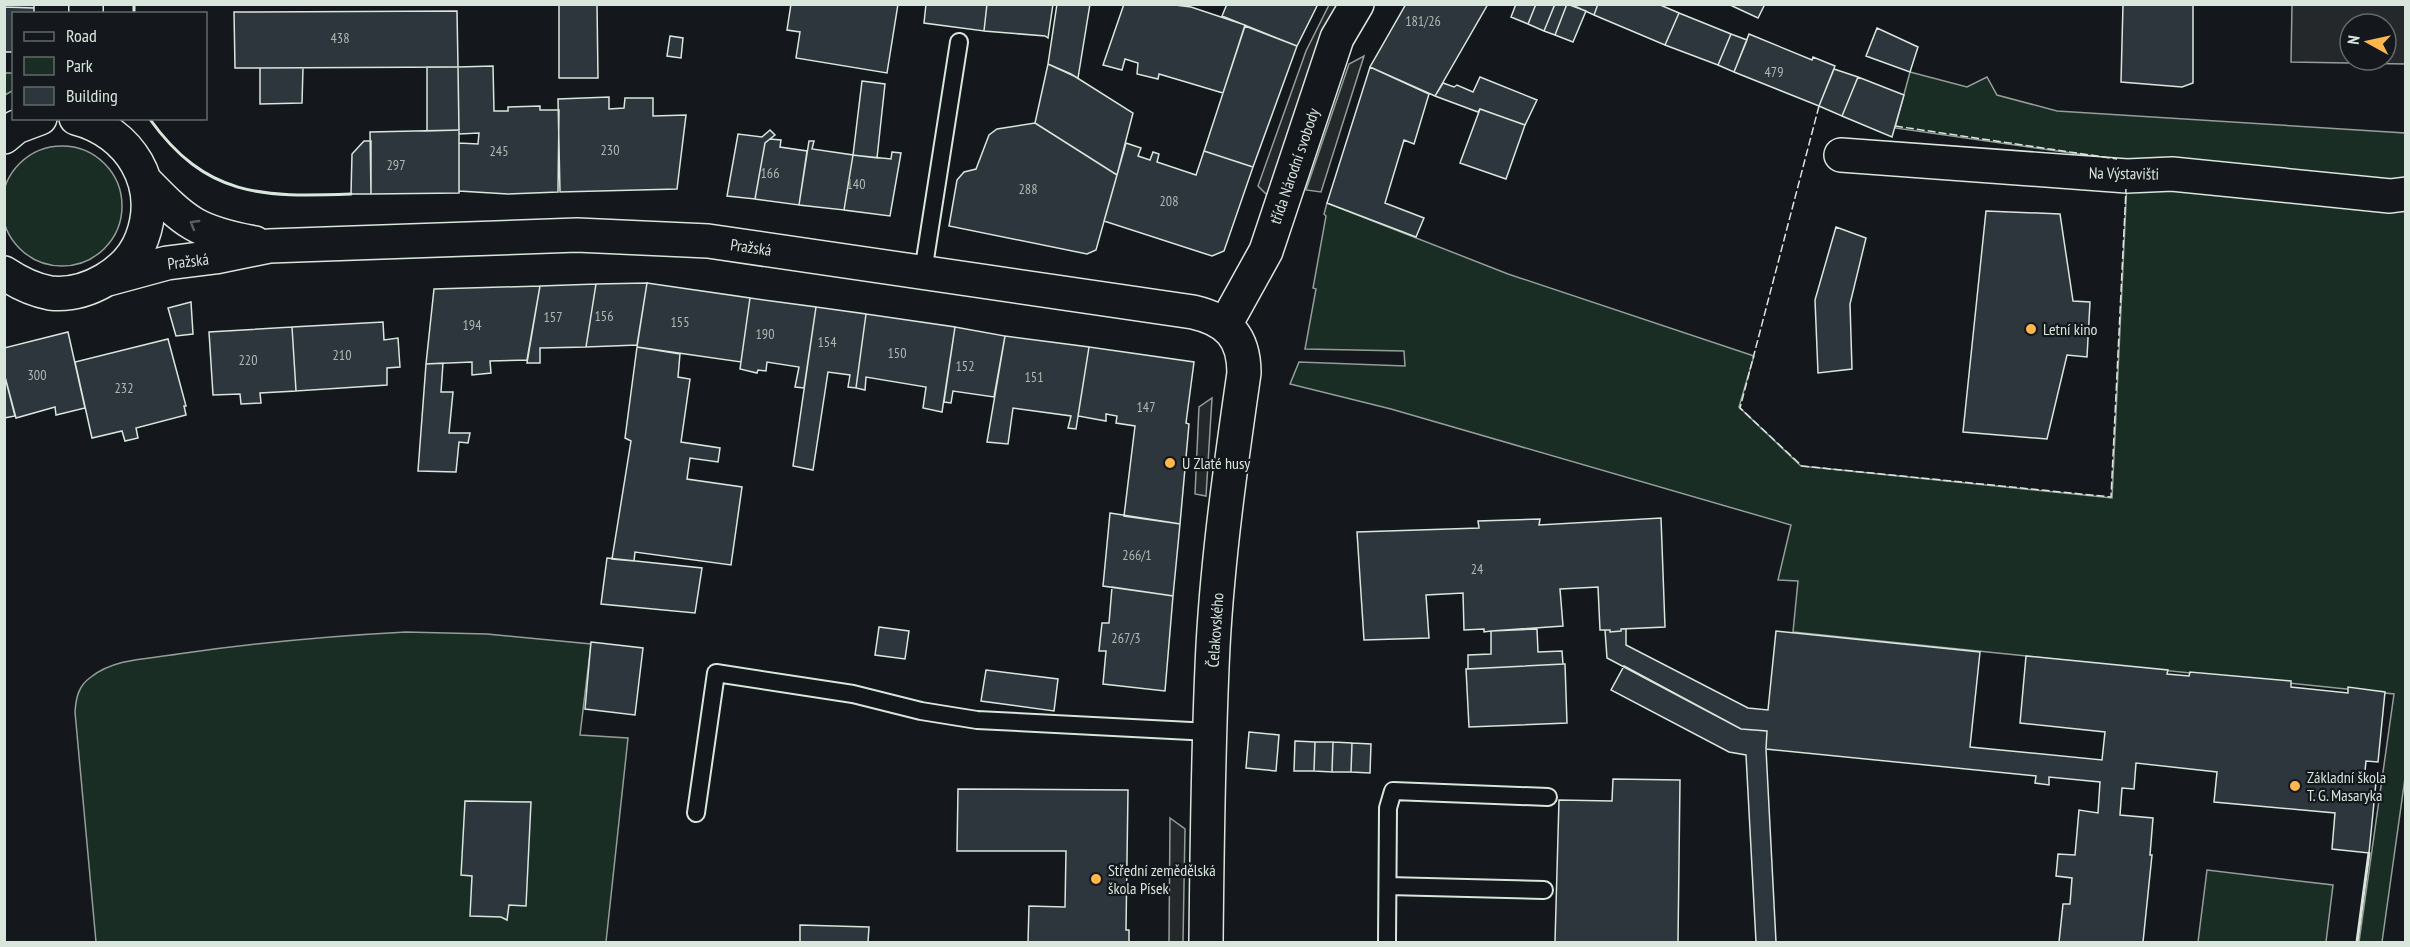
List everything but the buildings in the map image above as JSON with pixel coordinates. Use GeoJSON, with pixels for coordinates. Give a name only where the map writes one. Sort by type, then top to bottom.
{"type":"FeatureCollection","features":[{"type":"Feature","properties":{"kind":"main road","name":"třída Národní svobody"},"geometry":{"type":"LineString","coordinates":[[1225,325],[1266,251],[1337,38],[1357,4]]}},
{"type":"Feature","properties":{"kind":"main road"},"geometry":{"type":"LineString","coordinates":[[4,137],[16,128],[35,120]]}},
{"type":"Feature","properties":{"kind":"main road"},"geometry":{"type":"LineString","coordinates":[[4,273],[23,285],[51,293],[80,291],[108,279],[129,260],[142,238],[148,207],[145,181],[134,157],[111,128],[83,120]]}},
{"type":"Feature","properties":{"kind":"main road","name":"Na Výstavišti"},"geometry":{"type":"LineString","coordinates":[[1841,155],[2127,176],[2172,174],[2390,196],[2406,194]]}},
{"type":"Feature","properties":{"kind":"main road","name":"Pražská"},"geometry":{"type":"LineString","coordinates":[[145,181],[179,215],[192,224],[215,235],[269,246]]}},
{"type":"Feature","properties":{"kind":"main road","name":"Pražská"},"geometry":{"type":"LineString","coordinates":[[108,279],[167,263],[215,257],[269,246],[589,236],[708,241],[1192,312],[1213,318],[1225,325]]}},
{"type":"Feature","properties":{"kind":"main road","name":"Čelakovského"},"geometry":{"type":"LineString","coordinates":[[1206,942],[1214,632],[1244,373],[1242,349],[1237,338],[1225,325]]}},
{"type":"Feature","properties":{"kind":"lane"},"geometry":{"type":"LineString","coordinates":[[923,272],[959,42]]}},
{"type":"Feature","properties":{"kind":"lane"},"geometry":{"type":"LineString","coordinates":[[696,813],[716,673],[854,694],[921,711],[977,720],[1210,732]]}},
{"type":"Feature","properties":{"kind":"lane"},"geometry":{"type":"LineString","coordinates":[[1387,942],[1388,808],[1393,791],[1548,797]]}},
{"type":"Feature","properties":{"kind":"lane"},"geometry":{"type":"LineString","coordinates":[[1388,886],[1544,890]]}},
{"type":"Feature","properties":{"kind":"green space"},"geometry":{"type":"Polygon","coordinates":[[[1910,72],[1967,87],[1987,77],[1997,95],[2057,111],[2405,133],[2406,771],[2382,942],[2359,942],[2394,694],[1793,632],[1798,581],[1778,580],[1791,525],[1391,409],[1290,384],[1299,362],[1405,366],[1404,351],[1305,349],[1316,289],[1313,288],[1327,203],[1508,274],[1754,356],[1739,407],[1801,466],[2112,498],[2128,161],[1895,128],[1910,72]]]}},
{"type":"Feature","properties":{"kind":"green space"},"geometry":{"type":"Polygon","coordinates":[[[5,73],[12,73],[12,91],[5,95],[5,73]]]}},
{"type":"Feature","properties":{"kind":"green space"},"geometry":{"type":"Polygon","coordinates":[[[62,146],[85,150],[105,163],[118,183],[122,206],[118,229],[105,249],[85,262],[62,266],[39,262],[19,249],[6,229],[2,206],[6,183],[19,163],[39,150],[62,146]]]}},
{"type":"Feature","properties":{"kind":"green space"},"geometry":{"type":"Polygon","coordinates":[[[406,632],[487,634],[591,644],[580,735],[628,738],[606,942],[96,942],[75,712],[78,693],[83,684],[111,666],[144,658],[292,640],[406,632]]]}},
{"type":"Feature","properties":{"kind":"green space"},"geometry":{"type":"Polygon","coordinates":[[[2207,870],[2333,885],[2326,942],[2198,942],[2207,870]]]}},
{"type":"Feature","properties":{"kind":"shaded area"},"geometry":{"type":"Polygon","coordinates":[[[1329,5],[1344,5],[1267,195],[1258,186],[1306,51],[1329,5]]]}},
{"type":"Feature","properties":{"kind":"shaded area"},"geometry":{"type":"Polygon","coordinates":[[[2292,5],[2405,5],[2405,64],[2398,64],[2398,12],[2338,12],[2338,63],[2291,62],[2292,5]]]}},
{"type":"Feature","properties":{"kind":"shaded area"},"geometry":{"type":"Polygon","coordinates":[[[1364,56],[1321,192],[1306,190],[1349,64],[1364,56]]]}},
{"type":"Feature","properties":{"kind":"shaded area"},"geometry":{"type":"Polygon","coordinates":[[[1212,398],[1206,496],[1195,494],[1199,407],[1212,398]]]}},
{"type":"Feature","properties":{"kind":"shaded area"},"geometry":{"type":"Polygon","coordinates":[[[1170,818],[1185,829],[1183,942],[1169,942],[1170,818]]]}},
{"type":"Feature","properties":{"kind":"fence"},"geometry":{"type":"LineString","coordinates":[[1819,106],[1740,408],[1802,466],[2111,497],[2126,189]]}},
{"type":"Feature","properties":{"kind":"fence"},"geometry":{"type":"LineString","coordinates":[[1895,126],[2117,159]]}},
{"type":"Feature","properties":{"kind":"wall"},"geometry":{"type":"LineString","coordinates":[[134,4],[134,12]]}},
{"type":"Feature","properties":{"kind":"wall"},"geometry":{"type":"LineString","coordinates":[[151,120],[170,144],[192,164],[214,178],[238,187],[290,195],[351,194]]}},
{"type":"Feature","properties":{"kind":"wall"},"geometry":{"type":"LineString","coordinates":[[2357,942],[2369,853]]}},
{"type":"Feature","properties":{"kind":"place","name":"Letní kino"},"geometry":{"type":"Point","coordinates":[2031,329]}},
{"type":"Feature","properties":{"kind":"place","name":"U Zlaté husy"},"geometry":{"type":"Point","coordinates":[1170,463]}},
{"type":"Feature","properties":{"kind":"place","name":"Základní škola T. G. Masaryka"},"geometry":{"type":"Point","coordinates":[2295,786]}},
{"type":"Feature","properties":{"kind":"place","name":"Střední zemědělská škola Písek"},"geometry":{"type":"Point","coordinates":[1096,879]}}]}
